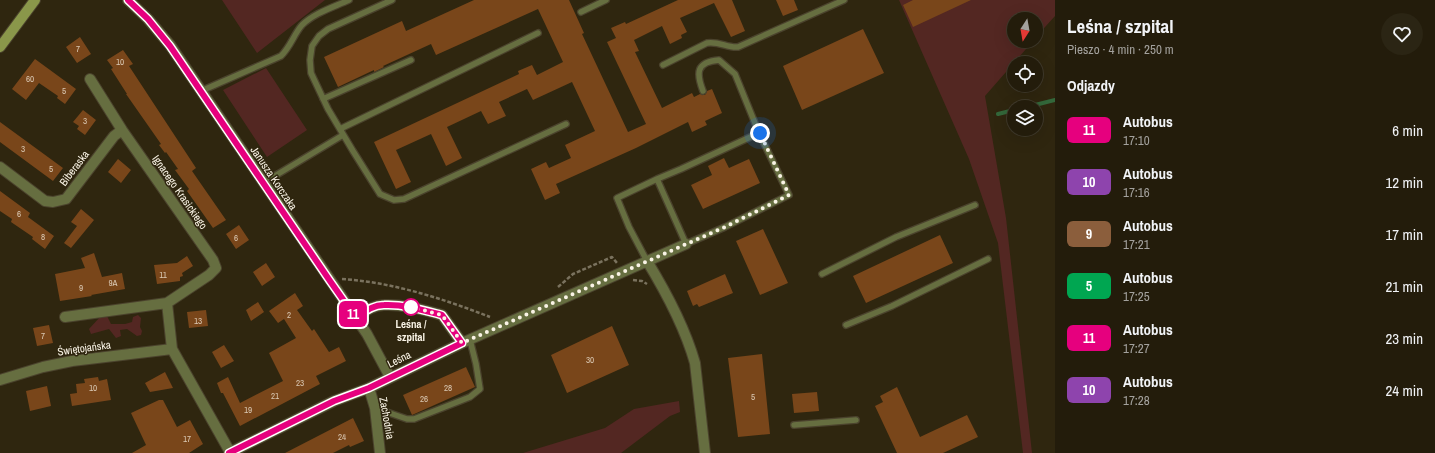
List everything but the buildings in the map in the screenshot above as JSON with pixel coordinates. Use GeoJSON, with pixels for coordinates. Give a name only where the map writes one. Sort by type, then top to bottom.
{"type":"FeatureCollection","features":[{"type":"Feature","properties":{"kind":"main road"},"geometry":{"type":"LineString","coordinates":[[0,47],[35,0]]}},
{"type":"Feature","properties":{"kind":"street","name":"Janusza Korczaka"},"geometry":{"type":"LineString","coordinates":[[128,0],[148,19],[170,46],[367,334],[390,377]]}},
{"type":"Feature","properties":{"kind":"street","name":"Ignacego Krasickiego"},"geometry":{"type":"LineString","coordinates":[[65,317],[167,303],[209,275],[216,268],[213,260],[122,130],[90,79]]}},
{"type":"Feature","properties":{"kind":"street","name":"Biberaska"},"geometry":{"type":"LineString","coordinates":[[0,167],[45,201],[53,202],[66,199],[114,136],[122,130]]}},
{"type":"Feature","properties":{"kind":"street","name":"Leśna"},"geometry":{"type":"LineString","coordinates":[[230,453],[334,401],[369,388],[466,342],[686,244]]}},
{"type":"Feature","properties":{"kind":"street"},"geometry":{"type":"LineString","coordinates":[[647,261],[664,290],[692,350],[695,363],[705,453]]}},
{"type":"Feature","properties":{"kind":"street"},"geometry":{"type":"LineString","coordinates":[[167,303],[172,349],[230,453]]}},
{"type":"Feature","properties":{"kind":"street"},"geometry":{"type":"LineString","coordinates":[[356,318],[364,311],[382,304],[411,307],[442,315],[466,342]]}},
{"type":"Feature","properties":{"kind":"street","name":"Świętojańska"},"geometry":{"type":"LineString","coordinates":[[0,380],[43,366],[172,349]]}},
{"type":"Feature","properties":{"kind":"street","name":"Zachodnia"},"geometry":{"type":"LineString","coordinates":[[369,388],[375,408],[380,453]]}},
{"type":"Feature","properties":{"kind":"lane"},"geometry":{"type":"LineString","coordinates":[[201,91],[281,56],[288,50],[302,26],[316,16],[349,0]]}},
{"type":"Feature","properties":{"kind":"lane"},"geometry":{"type":"LineString","coordinates":[[392,0],[328,29],[319,36],[312,46],[310,60],[311,74],[323,99],[343,135],[380,194],[394,200],[404,199],[566,124]]}},
{"type":"Feature","properties":{"kind":"lane"},"geometry":{"type":"LineString","coordinates":[[581,12],[606,0]]}},
{"type":"Feature","properties":{"kind":"lane"},"geometry":{"type":"LineString","coordinates":[[663,66],[707,43],[715,42],[732,48],[738,47],[844,0]]}},
{"type":"Feature","properties":{"kind":"lane"},"geometry":{"type":"LineString","coordinates":[[340,129],[538,33]]}},
{"type":"Feature","properties":{"kind":"lane"},"geometry":{"type":"LineString","coordinates":[[323,99],[411,60]]}},
{"type":"Feature","properties":{"kind":"lane"},"geometry":{"type":"LineString","coordinates":[[657,179],[686,244],[725,227],[789,195],[760,133],[735,74],[719,60],[702,64],[698,72],[703,91]]}},
{"type":"Feature","properties":{"kind":"lane"},"geometry":{"type":"LineString","coordinates":[[647,261],[629,227],[617,198],[760,133]]}},
{"type":"Feature","properties":{"kind":"lane"},"geometry":{"type":"LineString","coordinates":[[263,183],[343,135]]}},
{"type":"Feature","properties":{"kind":"lane"},"geometry":{"type":"LineString","coordinates":[[822,274],[896,237],[975,205]]}},
{"type":"Feature","properties":{"kind":"lane"},"geometry":{"type":"LineString","coordinates":[[846,325],[892,306],[988,259]]}},
{"type":"Feature","properties":{"kind":"lane"},"geometry":{"type":"LineString","coordinates":[[375,408],[407,419],[414,419],[470,397],[480,390],[476,364],[466,342]]}},
{"type":"Feature","properties":{"kind":"lane"},"geometry":{"type":"LineString","coordinates":[[794,425],[856,420]]}},
{"type":"Feature","properties":{"kind":"path"},"geometry":{"type":"LineString","coordinates":[[556,289],[573,274],[612,257],[617,262],[628,281],[642,281],[650,287]]}},
{"type":"Feature","properties":{"kind":"path"},"geometry":{"type":"LineString","coordinates":[[342,279],[359,280],[431,295],[459,304],[490,317]]}},
{"type":"Feature","properties":{"kind":"path"},"geometry":{"type":"LineString","coordinates":[[483,321],[497,314]]}},
{"type":"Feature","properties":{"kind":"shaded area"},"geometry":{"type":"Polygon","coordinates":[[[222,0],[325,0],[257,53],[222,0]]]}},
{"type":"Feature","properties":{"kind":"shaded area"},"geometry":{"type":"Polygon","coordinates":[[[899,0],[1055,0],[1055,16],[1043,29],[1043,12],[1007,12],[1007,48],[1027,48],[1020,56],[1007,56],[1007,71],[985,96],[1006,218],[1032,453],[1023,453],[998,243],[969,159],[899,0]]]}},
{"type":"Feature","properties":{"kind":"shaded area"},"geometry":{"type":"Polygon","coordinates":[[[266,68],[307,130],[267,157],[223,90],[266,68]]]}},
{"type":"Feature","properties":{"kind":"shaded area"},"geometry":{"type":"Polygon","coordinates":[[[138,315],[141,318],[141,335],[137,336],[127,329],[120,330],[121,336],[116,338],[109,329],[91,334],[89,329],[100,317],[107,316],[111,324],[125,324],[132,322],[133,317],[138,315]]]}},
{"type":"Feature","properties":{"kind":"shaded area"},"geometry":{"type":"Polygon","coordinates":[[[679,401],[680,412],[670,416],[621,453],[523,453],[605,428],[634,409],[679,401]]]}},
{"type":"Feature","properties":{"kind":"waterway"},"geometry":{"type":"LineString","coordinates":[[1043,103],[1055,100]]}},
{"type":"Feature","properties":{"kind":"waterway"},"geometry":{"type":"LineString","coordinates":[[998,114],[1007,112]]}},
{"type":"Feature","properties":{"kind":"bus line","name":"11"},"geometry":{"type":"LineString","coordinates":[[128,0],[148,19],[170,46],[356,318],[364,311],[382,304],[411,307],[442,315],[462,343],[369,388],[334,401],[229,453]]}},
{"type":"Feature","properties":{"kind":"place","name":"Leśna / szpital"},"geometry":{"type":"Point","coordinates":[411,307]}},
{"type":"Feature","properties":{"kind":"route"},"geometry":{"type":"LineString","coordinates":[[411,307],[442,315],[462,343],[725,227],[789,195],[760,133]]}}]}
